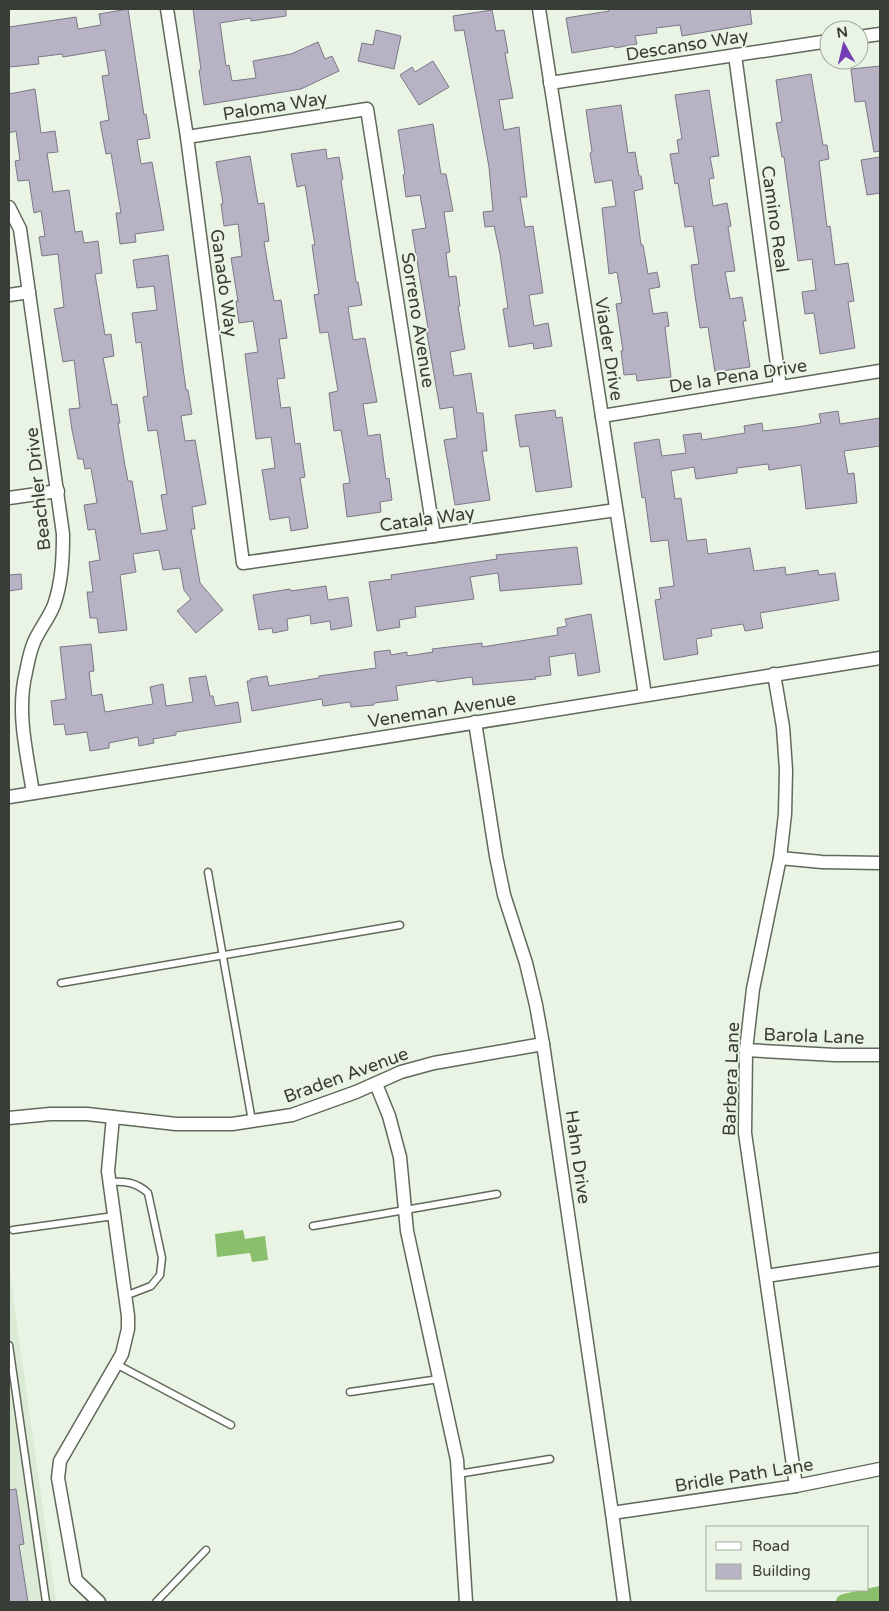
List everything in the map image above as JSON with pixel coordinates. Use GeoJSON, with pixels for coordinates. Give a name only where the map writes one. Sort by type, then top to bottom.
{"type":"FeatureCollection","features":[{"type":"Feature","properties":{"kind":"street","name":"Ganado Way"},"geometry":{"type":"LineString","coordinates":[[167,9],[187,137],[243,563]]}},
{"type":"Feature","properties":{"kind":"street","name":"Viader Drive"},"geometry":{"type":"LineString","coordinates":[[539,9],[645,695]]}},
{"type":"Feature","properties":{"kind":"street","name":"Descanso Way"},"geometry":{"type":"LineString","coordinates":[[550,83],[819,42]]}},
{"type":"Feature","properties":{"kind":"street","name":"Camino Real"},"geometry":{"type":"LineString","coordinates":[[735,55],[780,387]]}},
{"type":"Feature","properties":{"kind":"street","name":"Paloma Way"},"geometry":{"type":"LineString","coordinates":[[187,137],[368,109]]}},
{"type":"Feature","properties":{"kind":"street","name":"Sorreno Avenue"},"geometry":{"type":"LineString","coordinates":[[368,109],[434,536]]}},
{"type":"Feature","properties":{"kind":"street","name":"Beachler Drive"},"geometry":{"type":"LineString","coordinates":[[9,208],[20,229],[63,534],[60,580],[54,606],[34,643],[25,674],[22,705],[23,732],[33,793]]}},
{"type":"Feature","properties":{"kind":"street"},"geometry":{"type":"LineString","coordinates":[[9,295],[29,292]]}},
{"type":"Feature","properties":{"kind":"street","name":"De la Pena Drive"},"geometry":{"type":"LineString","coordinates":[[602,416],[880,371]]}},
{"type":"Feature","properties":{"kind":"street"},"geometry":{"type":"LineString","coordinates":[[9,498],[58,491]]}},
{"type":"Feature","properties":{"kind":"street","name":"Catala Way"},"geometry":{"type":"LineString","coordinates":[[243,563],[616,510]]}},
{"type":"Feature","properties":{"kind":"street","name":"Veneman Avenue"},"geometry":{"type":"LineString","coordinates":[[9,797],[880,658]]}},
{"type":"Feature","properties":{"kind":"street","name":"Barbera Lane"},"geometry":{"type":"LineString","coordinates":[[774,674],[786,770],[785,814],[780,858],[753,989],[746,1050],[745,1133],[796,1486]]}},
{"type":"Feature","properties":{"kind":"street","name":"Hahn Drive"},"geometry":{"type":"LineString","coordinates":[[475,722],[504,895],[526,963],[543,1044],[624,1602]]}},
{"type":"Feature","properties":{"kind":"street"},"geometry":{"type":"LineString","coordinates":[[780,858],[822,862],[880,863]]}},
{"type":"Feature","properties":{"kind":"street","name":"Braden Avenue"},"geometry":{"type":"LineString","coordinates":[[9,1118],[50,1114],[87,1114],[176,1124],[232,1124],[292,1115],[356,1092],[401,1072],[434,1062],[543,1044]]}},
{"type":"Feature","properties":{"kind":"street","name":"Barola Lane"},"geometry":{"type":"LineString","coordinates":[[746,1050],[835,1055],[880,1055]]}},
{"type":"Feature","properties":{"kind":"street"},"geometry":{"type":"LineString","coordinates":[[376,1084],[389,1116],[400,1157],[407,1231],[457,1460],[466,1602]]}},
{"type":"Feature","properties":{"kind":"street"},"geometry":{"type":"LineString","coordinates":[[99,1602],[76,1580],[58,1478],[60,1461],[122,1354],[128,1329],[108,1171],[113,1117]]}},
{"type":"Feature","properties":{"kind":"street"},"geometry":{"type":"LineString","coordinates":[[766,1276],[880,1259]]}},
{"type":"Feature","properties":{"kind":"street","name":"Bridle Path Lane"},"geometry":{"type":"LineString","coordinates":[[612,1513],[796,1486],[880,1469]]}},
{"type":"Feature","properties":{"kind":"lane"},"geometry":{"type":"LineString","coordinates":[[208,872],[252,1121]]}},
{"type":"Feature","properties":{"kind":"lane"},"geometry":{"type":"LineString","coordinates":[[61,983],[400,925]]}},
{"type":"Feature","properties":{"kind":"lane"},"geometry":{"type":"LineString","coordinates":[[109,1182],[126,1181],[140,1186],[148,1193],[162,1258],[160,1275],[151,1286],[125,1296]]}},
{"type":"Feature","properties":{"kind":"lane"},"geometry":{"type":"LineString","coordinates":[[313,1226],[497,1194]]}},
{"type":"Feature","properties":{"kind":"lane"},"geometry":{"type":"LineString","coordinates":[[13,1230],[114,1216]]}},
{"type":"Feature","properties":{"kind":"lane"},"geometry":{"type":"LineString","coordinates":[[9,1344],[46,1602]]}},
{"type":"Feature","properties":{"kind":"lane"},"geometry":{"type":"LineString","coordinates":[[116,1364],[231,1425]]}},
{"type":"Feature","properties":{"kind":"lane"},"geometry":{"type":"LineString","coordinates":[[350,1392],[439,1378]]}},
{"type":"Feature","properties":{"kind":"lane"},"geometry":{"type":"LineString","coordinates":[[458,1474],[550,1459]]}},
{"type":"Feature","properties":{"kind":"lane"},"geometry":{"type":"LineString","coordinates":[[156,1602],[206,1550]]}},
{"type":"Feature","properties":{"kind":"shaded area"},"geometry":{"type":"Polygon","coordinates":[[[243,1230],[245,1239],[265,1236],[268,1260],[252,1262],[250,1253],[217,1257],[215,1234],[243,1230]]]}},
{"type":"Feature","properties":{"kind":"shaded area"},"geometry":{"type":"Polygon","coordinates":[[[9,1267],[56,1602],[9,1602],[9,1267]]]}},
{"type":"Feature","properties":{"kind":"building"},"geometry":{"type":"Polygon","coordinates":[[[128,9],[144,115],[146,114],[150,138],[137,140],[141,164],[152,162],[164,230],[135,234],[136,242],[120,244],[116,213],[121,213],[111,153],[106,154],[100,122],[109,120],[102,76],[109,75],[105,50],[63,57],[62,54],[38,57],[39,64],[9,67],[9,27],[76,17],[78,29],[101,25],[99,14],[128,9]]]}},
{"type":"Feature","properties":{"kind":"building"},"geometry":{"type":"Polygon","coordinates":[[[193,9],[286,9],[286,16],[251,21],[251,18],[220,23],[226,66],[229,65],[232,81],[256,78],[253,61],[291,54],[318,42],[325,59],[332,56],[339,71],[301,89],[204,105],[193,9]]]}},
{"type":"Feature","properties":{"kind":"building"},"geometry":{"type":"Polygon","coordinates":[[[608,9],[750,9],[752,24],[682,36],[680,25],[656,28],[657,33],[635,36],[637,44],[572,53],[566,18],[609,11],[608,9]]]}},
{"type":"Feature","properties":{"kind":"building"},"geometry":{"type":"Polygon","coordinates":[[[492,10],[496,31],[504,30],[508,53],[505,53],[513,98],[499,100],[504,130],[519,127],[527,197],[520,197],[525,227],[533,226],[543,293],[529,295],[534,326],[548,323],[552,346],[534,349],[533,343],[509,347],[503,309],[508,308],[500,254],[494,226],[485,227],[483,212],[493,211],[489,167],[464,30],[455,31],[453,16],[492,10]]]}},
{"type":"Feature","properties":{"kind":"building"},"geometry":{"type":"Polygon","coordinates":[[[376,30],[401,36],[394,69],[358,61],[362,43],[373,45],[376,30]]]}},
{"type":"Feature","properties":{"kind":"building"},"geometry":{"type":"Polygon","coordinates":[[[433,61],[449,87],[419,105],[400,75],[412,67],[415,72],[433,61]]]}},
{"type":"Feature","properties":{"kind":"building"},"geometry":{"type":"Polygon","coordinates":[[[880,66],[880,151],[874,152],[865,101],[855,102],[851,70],[869,70],[869,67],[880,66]]]}},
{"type":"Feature","properties":{"kind":"building"},"geometry":{"type":"Polygon","coordinates":[[[811,74],[823,145],[827,145],[829,159],[819,161],[827,227],[830,226],[835,265],[848,263],[854,301],[848,302],[855,348],[820,354],[814,313],[805,314],[802,292],[816,290],[812,259],[798,261],[784,157],[782,157],[776,123],[782,122],[776,80],[811,74]]]}},
{"type":"Feature","properties":{"kind":"building"},"geometry":{"type":"Polygon","coordinates":[[[35,89],[41,133],[55,131],[58,152],[47,153],[53,192],[69,190],[75,232],[82,231],[84,243],[98,241],[102,273],[95,274],[105,335],[111,334],[114,356],[103,358],[112,405],[117,404],[124,460],[128,481],[132,481],[141,534],[167,530],[161,495],[167,494],[157,430],[148,431],[143,397],[148,396],[141,342],[136,343],[132,313],[157,310],[154,286],[137,288],[133,260],[168,255],[186,390],[188,390],[192,414],[181,416],[185,441],[195,440],[206,504],[192,507],[195,529],[191,529],[200,583],[223,610],[196,633],[177,611],[191,599],[184,590],[180,568],[163,570],[159,550],[133,554],[136,572],[120,575],[127,630],[99,633],[97,618],[90,618],[87,592],[93,592],[89,562],[100,560],[95,529],[88,530],[84,505],[97,503],[91,468],[85,469],[83,459],[78,459],[72,430],[69,409],[80,408],[74,360],[63,362],[54,309],[64,307],[58,254],[42,256],[39,237],[45,236],[41,211],[34,213],[29,180],[18,181],[15,161],[20,160],[16,131],[9,133],[9,94],[35,89]]]}},
{"type":"Feature","properties":{"kind":"building"},"geometry":{"type":"Polygon","coordinates":[[[709,90],[719,156],[710,157],[714,178],[709,179],[713,206],[727,203],[731,226],[728,227],[735,271],[725,272],[730,299],[742,297],[746,321],[743,321],[750,367],[715,372],[708,327],[700,328],[695,295],[691,265],[699,264],[693,226],[685,227],[678,183],[675,184],[670,154],[679,153],[677,140],[682,139],[675,95],[709,90]]]}},
{"type":"Feature","properties":{"kind":"building"},"geometry":{"type":"Polygon","coordinates":[[[621,105],[628,153],[635,152],[643,189],[634,191],[641,245],[643,245],[648,274],[657,272],[660,287],[649,289],[653,314],[667,312],[669,326],[665,327],[671,377],[637,381],[636,374],[624,375],[621,351],[623,351],[616,304],[622,303],[617,272],[609,274],[602,208],[616,206],[612,180],[595,183],[586,110],[621,105]]]}},
{"type":"Feature","properties":{"kind":"building"},"geometry":{"type":"Polygon","coordinates":[[[433,124],[441,174],[446,174],[453,211],[444,212],[450,252],[446,253],[449,277],[456,276],[460,306],[458,306],[465,349],[450,352],[454,376],[471,373],[477,413],[483,413],[487,451],[482,451],[490,500],[455,505],[444,440],[457,438],[453,407],[440,409],[412,230],[426,228],[420,195],[406,197],[403,175],[405,174],[398,130],[433,124]]]}},
{"type":"Feature","properties":{"kind":"building"},"geometry":{"type":"Polygon","coordinates":[[[326,149],[327,159],[339,157],[356,282],[358,282],[362,305],[348,307],[353,340],[365,338],[377,402],[363,404],[368,436],[380,434],[386,479],[389,478],[392,500],[380,502],[381,512],[347,517],[343,484],[350,483],[341,430],[334,431],[329,393],[338,391],[328,332],[320,333],[314,295],[319,294],[312,245],[315,245],[305,185],[297,187],[291,154],[326,149]]]}},
{"type":"Feature","properties":{"kind":"building"},"geometry":{"type":"Polygon","coordinates":[[[250,156],[258,204],[264,203],[269,241],[264,242],[274,301],[281,300],[287,338],[279,339],[285,378],[277,379],[281,408],[290,407],[295,444],[300,443],[305,477],[300,478],[308,528],[291,531],[289,517],[270,520],[262,470],[275,468],[271,437],[256,439],[245,354],[258,352],[253,321],[239,323],[236,301],[238,301],[231,258],[242,256],[238,224],[224,226],[221,204],[223,203],[216,162],[250,156]]]}},
{"type":"Feature","properties":{"kind":"building"},"geometry":{"type":"Polygon","coordinates":[[[880,157],[880,193],[867,195],[861,160],[880,157]]]}},
{"type":"Feature","properties":{"kind":"building"},"geometry":{"type":"Polygon","coordinates":[[[555,410],[556,418],[562,417],[572,487],[536,492],[529,446],[520,447],[515,415],[555,410]]]}},
{"type":"Feature","properties":{"kind":"building"},"geometry":{"type":"Polygon","coordinates":[[[838,411],[840,424],[880,418],[880,446],[844,451],[848,474],[854,473],[857,503],[806,509],[801,465],[769,470],[768,464],[737,468],[737,473],[696,479],[694,467],[671,471],[675,499],[681,498],[687,541],[706,539],[708,554],[750,548],[754,571],[785,567],[786,575],[818,570],[819,575],[835,573],[839,600],[760,613],[763,628],[745,631],[743,624],[711,629],[712,636],[696,639],[698,654],[664,660],[655,600],[661,599],[659,588],[674,586],[668,540],[651,542],[645,497],[642,498],[634,443],[659,439],[662,456],[686,453],[683,435],[701,433],[702,440],[745,433],[744,426],[762,423],[763,431],[797,427],[821,423],[819,414],[838,411]]]}},
{"type":"Feature","properties":{"kind":"building"},"geometry":{"type":"Polygon","coordinates":[[[577,547],[582,584],[500,591],[498,573],[470,577],[474,599],[415,607],[416,617],[399,620],[400,627],[377,631],[369,582],[392,579],[391,575],[497,559],[496,555],[577,547]]]}},
{"type":"Feature","properties":{"kind":"building"},"geometry":{"type":"Polygon","coordinates":[[[21,574],[22,589],[9,591],[9,575],[21,574]]]}},
{"type":"Feature","properties":{"kind":"building"},"geometry":{"type":"Polygon","coordinates":[[[326,586],[328,600],[348,597],[352,626],[331,630],[330,621],[311,624],[310,615],[287,619],[288,630],[273,633],[272,628],[259,630],[253,595],[326,586]]]}},
{"type":"Feature","properties":{"kind":"building"},"geometry":{"type":"Polygon","coordinates":[[[591,614],[600,672],[578,676],[575,653],[549,657],[551,675],[535,677],[536,679],[473,685],[472,677],[437,682],[436,680],[396,686],[398,700],[374,703],[374,705],[351,707],[350,702],[323,706],[322,699],[252,711],[247,681],[251,681],[250,679],[267,676],[269,686],[319,678],[319,676],[376,668],[374,652],[390,650],[391,655],[407,652],[407,656],[433,652],[432,649],[482,643],[482,647],[558,635],[557,628],[567,626],[565,619],[591,614]]]}},
{"type":"Feature","properties":{"kind":"building"},"geometry":{"type":"Polygon","coordinates":[[[91,644],[94,671],[89,672],[92,696],[102,694],[105,712],[153,704],[150,687],[163,684],[166,706],[193,702],[189,678],[206,676],[210,696],[213,696],[215,706],[238,702],[241,722],[176,732],[176,735],[153,739],[154,743],[139,746],[138,737],[109,743],[109,748],[90,751],[87,732],[66,735],[64,724],[54,725],[51,701],[66,699],[60,647],[91,644]]]}},
{"type":"Feature","properties":{"kind":"building"},"geometry":{"type":"Polygon","coordinates":[[[16,1489],[24,1544],[19,1545],[28,1602],[9,1602],[9,1490],[16,1489]]]}},
{"type":"Feature","properties":{"kind":"waterway"},"geometry":{"type":"LineString","coordinates":[[844,1602],[880,1594]]}}]}
